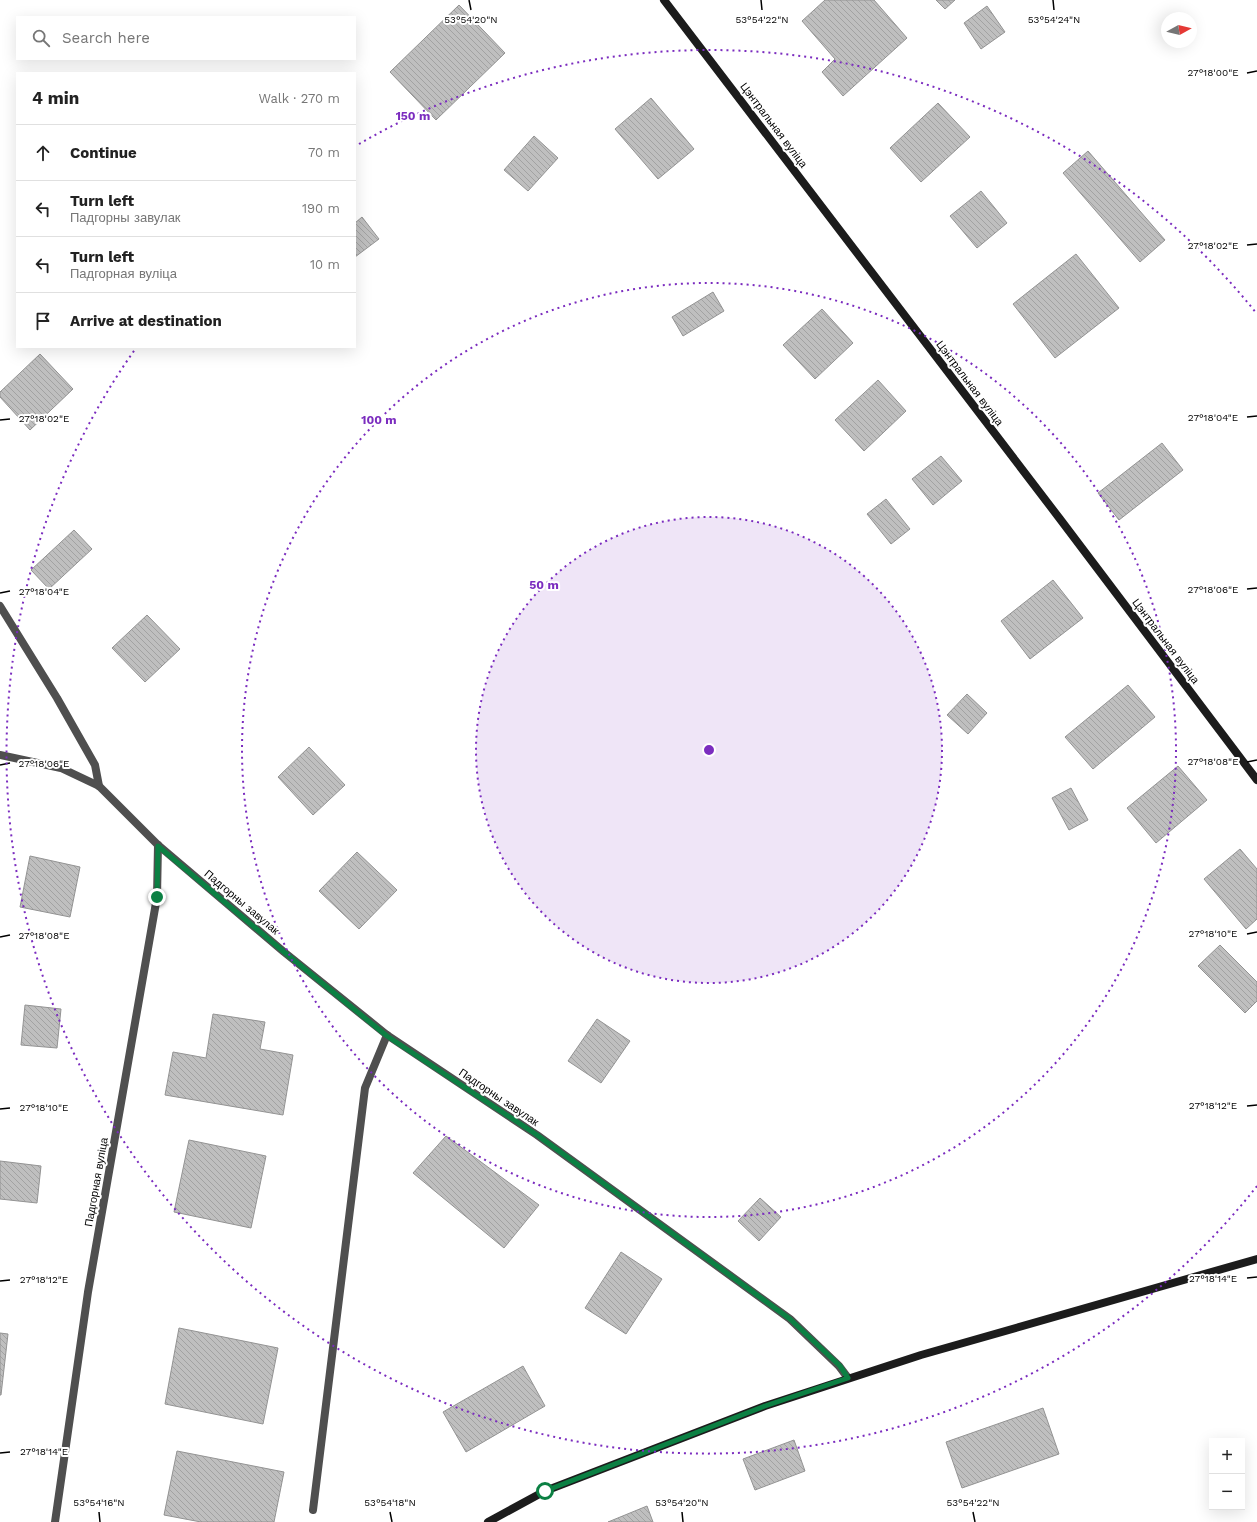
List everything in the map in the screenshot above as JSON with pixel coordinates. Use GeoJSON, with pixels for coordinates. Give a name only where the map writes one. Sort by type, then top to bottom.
{"type":"FeatureCollection","features":[{"type":"Feature","properties":{"kind":"street","name":"Цэнтральная вуліца"},"geometry":{"type":"LineString","coordinates":[[664,0],[1060,518],[1257,780]]}},
{"type":"Feature","properties":{"kind":"street"},"geometry":{"type":"LineString","coordinates":[[0,606],[58,698],[95,765],[99,786]]}},
{"type":"Feature","properties":{"kind":"street"},"geometry":{"type":"LineString","coordinates":[[0,755],[61,768],[99,786]]}},
{"type":"Feature","properties":{"kind":"street","name":"Падгорны завулак"},"geometry":{"type":"LineString","coordinates":[[99,786],[158,846],[387,1036],[537,1135],[790,1319],[840,1366],[848,1378]]}},
{"type":"Feature","properties":{"kind":"street","name":"Падгорная вуліца"},"geometry":{"type":"LineString","coordinates":[[55,1522],[88,1292],[157,897],[158,846]]}},
{"type":"Feature","properties":{"kind":"street"},"geometry":{"type":"LineString","coordinates":[[313,1510],[365,1088],[387,1036]]}},
{"type":"Feature","properties":{"kind":"street"},"geometry":{"type":"LineString","coordinates":[[488,1522],[545,1491],[765,1406],[921,1355],[1257,1259]]}},
{"type":"Feature","properties":{"kind":"building"},"geometry":{"type":"Polygon","coordinates":[[[825,0],[874,0],[907,38],[843,96],[822,72],[835,59],[802,21],[825,0]]]}},
{"type":"Feature","properties":{"kind":"building"},"geometry":{"type":"Polygon","coordinates":[[[936,0],[955,0],[945,9],[936,0]]]}},
{"type":"Feature","properties":{"kind":"building"},"geometry":{"type":"Polygon","coordinates":[[[459,5],[505,53],[436,120],[390,72],[459,5]]]}},
{"type":"Feature","properties":{"kind":"building"},"geometry":{"type":"Polygon","coordinates":[[[987,6],[1005,32],[981,49],[964,23],[987,6]]]}},
{"type":"Feature","properties":{"kind":"building"},"geometry":{"type":"Polygon","coordinates":[[[651,98],[694,149],[658,179],[615,129],[651,98]]]}},
{"type":"Feature","properties":{"kind":"building"},"geometry":{"type":"Polygon","coordinates":[[[938,103],[970,137],[921,182],[890,148],[938,103]]]}},
{"type":"Feature","properties":{"kind":"building"},"geometry":{"type":"Polygon","coordinates":[[[534,136],[558,158],[528,191],[504,170],[534,136]]]}},
{"type":"Feature","properties":{"kind":"building"},"geometry":{"type":"Polygon","coordinates":[[[1088,151],[1165,240],[1140,262],[1063,173],[1088,151]]]}},
{"type":"Feature","properties":{"kind":"building"},"geometry":{"type":"Polygon","coordinates":[[[981,191],[1007,223],[977,248],[950,216],[981,191]]]}},
{"type":"Feature","properties":{"kind":"building"},"geometry":{"type":"Polygon","coordinates":[[[362,217],[379,239],[356,256],[356,222],[362,217]]]}},
{"type":"Feature","properties":{"kind":"building"},"geometry":{"type":"Polygon","coordinates":[[[1076,254],[1119,308],[1055,358],[1013,304],[1076,254]]]}},
{"type":"Feature","properties":{"kind":"building"},"geometry":{"type":"Polygon","coordinates":[[[713,292],[724,311],[683,336],[672,317],[713,292]]]}},
{"type":"Feature","properties":{"kind":"building"},"geometry":{"type":"Polygon","coordinates":[[[822,309],[853,343],[815,379],[783,345],[822,309]]]}},
{"type":"Feature","properties":{"kind":"building"},"geometry":{"type":"Polygon","coordinates":[[[40,354],[73,389],[30,430],[0,397],[0,392],[40,354]]]}},
{"type":"Feature","properties":{"kind":"building"},"geometry":{"type":"Polygon","coordinates":[[[878,380],[906,411],[864,451],[835,420],[878,380]]]}},
{"type":"Feature","properties":{"kind":"building"},"geometry":{"type":"Polygon","coordinates":[[[1162,443],[1183,470],[1119,520],[1098,493],[1162,443]]]}},
{"type":"Feature","properties":{"kind":"building"},"geometry":{"type":"Polygon","coordinates":[[[941,456],[962,481],[933,505],[912,479],[941,456]]]}},
{"type":"Feature","properties":{"kind":"building"},"geometry":{"type":"Polygon","coordinates":[[[886,499],[910,529],[891,544],[867,514],[886,499]]]}},
{"type":"Feature","properties":{"kind":"building"},"geometry":{"type":"Polygon","coordinates":[[[74,530],[92,549],[49,589],[31,570],[74,530]]]}},
{"type":"Feature","properties":{"kind":"building"},"geometry":{"type":"Polygon","coordinates":[[[1053,580],[1083,618],[1030,659],[1001,621],[1053,580]]]}},
{"type":"Feature","properties":{"kind":"building"},"geometry":{"type":"Polygon","coordinates":[[[147,615],[180,649],[145,682],[112,648],[147,615]]]}},
{"type":"Feature","properties":{"kind":"building"},"geometry":{"type":"Polygon","coordinates":[[[1128,685],[1155,717],[1093,769],[1065,737],[1128,685]]]}},
{"type":"Feature","properties":{"kind":"building"},"geometry":{"type":"Polygon","coordinates":[[[967,694],[987,713],[968,734],[947,715],[967,694]]]}},
{"type":"Feature","properties":{"kind":"building"},"geometry":{"type":"Polygon","coordinates":[[[309,747],[345,785],[313,815],[278,777],[309,747]]]}},
{"type":"Feature","properties":{"kind":"building"},"geometry":{"type":"Polygon","coordinates":[[[1178,766],[1207,800],[1156,843],[1127,808],[1178,766]]]}},
{"type":"Feature","properties":{"kind":"building"},"geometry":{"type":"Polygon","coordinates":[[[1071,788],[1088,820],[1069,830],[1052,798],[1071,788]]]}},
{"type":"Feature","properties":{"kind":"building"},"geometry":{"type":"Polygon","coordinates":[[[1240,849],[1257,869],[1257,919],[1246,929],[1204,879],[1240,849]]]}},
{"type":"Feature","properties":{"kind":"building"},"geometry":{"type":"Polygon","coordinates":[[[357,852],[397,890],[359,929],[319,891],[357,852]]]}},
{"type":"Feature","properties":{"kind":"building"},"geometry":{"type":"Polygon","coordinates":[[[30,856],[80,867],[70,917],[20,907],[30,856]]]}},
{"type":"Feature","properties":{"kind":"building"},"geometry":{"type":"Polygon","coordinates":[[[1220,945],[1257,982],[1257,1001],[1245,1013],[1198,966],[1220,945]]]}},
{"type":"Feature","properties":{"kind":"building"},"geometry":{"type":"Polygon","coordinates":[[[25,1005],[61,1009],[57,1048],[21,1045],[25,1005]]]}},
{"type":"Feature","properties":{"kind":"building"},"geometry":{"type":"Polygon","coordinates":[[[213,1014],[265,1022],[260,1049],[293,1055],[283,1115],[165,1095],[173,1052],[206,1058],[213,1014]]]}},
{"type":"Feature","properties":{"kind":"building"},"geometry":{"type":"Polygon","coordinates":[[[597,1019],[630,1041],[601,1083],[568,1061],[597,1019]]]}},
{"type":"Feature","properties":{"kind":"building"},"geometry":{"type":"Polygon","coordinates":[[[446,1136],[539,1205],[504,1248],[413,1173],[446,1136]]]}},
{"type":"Feature","properties":{"kind":"building"},"geometry":{"type":"Polygon","coordinates":[[[189,1140],[266,1156],[251,1228],[174,1212],[189,1140]]]}},
{"type":"Feature","properties":{"kind":"building"},"geometry":{"type":"Polygon","coordinates":[[[0,1161],[41,1166],[37,1203],[0,1199],[0,1161]]]}},
{"type":"Feature","properties":{"kind":"building"},"geometry":{"type":"Polygon","coordinates":[[[760,1198],[781,1217],[759,1241],[738,1221],[760,1198]]]}},
{"type":"Feature","properties":{"kind":"building"},"geometry":{"type":"Polygon","coordinates":[[[621,1252],[662,1279],[626,1334],[585,1308],[621,1252]]]}},
{"type":"Feature","properties":{"kind":"building"},"geometry":{"type":"Polygon","coordinates":[[[179,1328],[278,1348],[263,1424],[165,1404],[179,1328]]]}},
{"type":"Feature","properties":{"kind":"building"},"geometry":{"type":"Polygon","coordinates":[[[0,1333],[8,1334],[1,1395],[0,1395],[0,1333]]]}},
{"type":"Feature","properties":{"kind":"building"},"geometry":{"type":"Polygon","coordinates":[[[523,1366],[545,1406],[466,1452],[443,1412],[523,1366]]]}},
{"type":"Feature","properties":{"kind":"building"},"geometry":{"type":"Polygon","coordinates":[[[1043,1408],[1059,1454],[962,1488],[946,1442],[1043,1408]]]}},
{"type":"Feature","properties":{"kind":"building"},"geometry":{"type":"Polygon","coordinates":[[[794,1440],[805,1471],[755,1490],[743,1459],[794,1440]]]}},
{"type":"Feature","properties":{"kind":"building"},"geometry":{"type":"Polygon","coordinates":[[[177,1451],[284,1472],[274,1522],[201,1522],[164,1515],[177,1451]]]}},
{"type":"Feature","properties":{"kind":"building"},"geometry":{"type":"Polygon","coordinates":[[[647,1506],[653,1522],[608,1522],[647,1506]]]}},
{"type":"Feature","properties":{"kind":"route"},"geometry":{"type":"LineString","coordinates":[[157,897],[158,846],[387,1036],[537,1135],[790,1319],[840,1366],[848,1378],[765,1406],[545,1491]]}}]}
